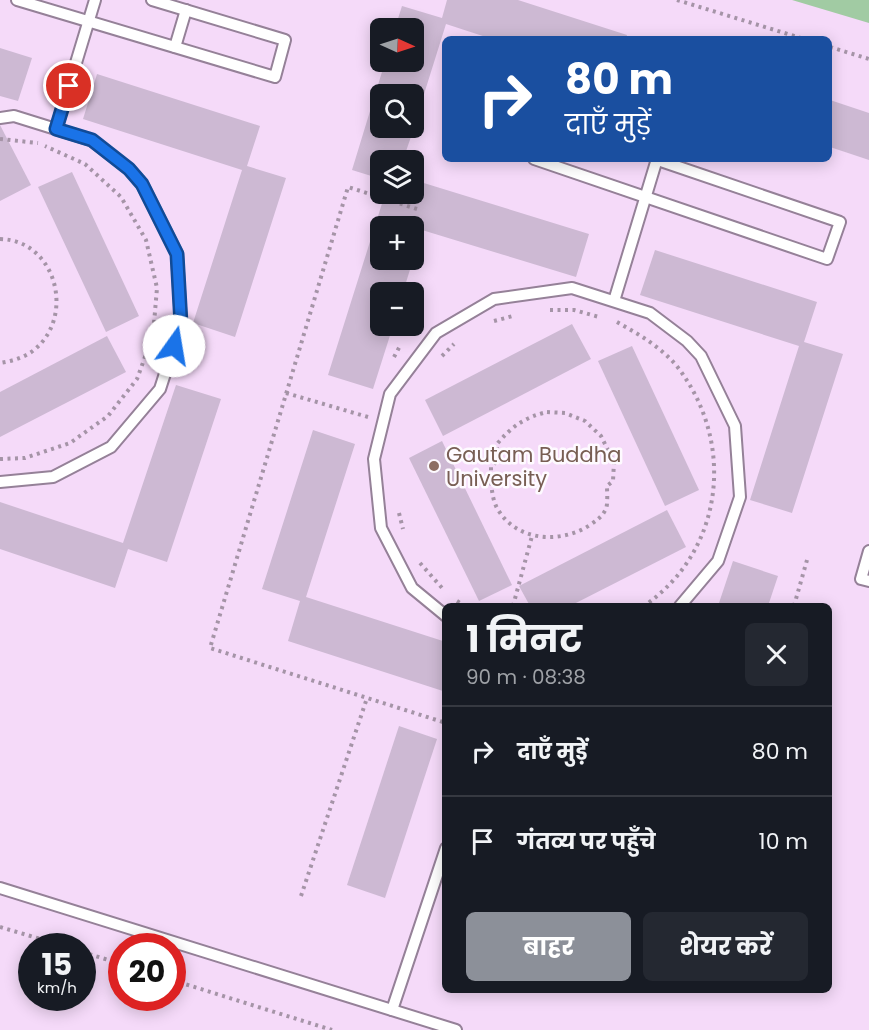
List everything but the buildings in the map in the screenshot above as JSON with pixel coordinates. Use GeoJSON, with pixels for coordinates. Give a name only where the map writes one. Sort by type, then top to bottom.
{"type":"FeatureCollection","features":[{"type":"Feature","properties":{"kind":"lane"},"geometry":{"type":"LineString","coordinates":[[16,0],[275,77],[285,40],[152,0]]}},
{"type":"Feature","properties":{"kind":"lane"},"geometry":{"type":"LineString","coordinates":[[56,129],[95,0]]}},
{"type":"Feature","properties":{"kind":"lane"},"geometry":{"type":"LineString","coordinates":[[175,47],[186,10]]}},
{"type":"Feature","properties":{"kind":"lane"},"geometry":{"type":"LineString","coordinates":[[0,118],[14,116],[92,140],[129,169],[142,184],[177,254],[181,324],[160,389],[111,447],[53,477],[0,482]]}},
{"type":"Feature","properties":{"kind":"lane"},"geometry":{"type":"LineString","coordinates":[[543,162],[827,259],[840,222],[665,162]]}},
{"type":"Feature","properties":{"kind":"lane"},"geometry":{"type":"LineString","coordinates":[[614,301],[655,162]]}},
{"type":"Feature","properties":{"kind":"lane"},"geometry":{"type":"LineString","coordinates":[[442,613],[412,588],[381,528],[374,459],[390,394],[436,333],[494,298],[572,288],[650,313],[687,341],[701,357],[735,426],[740,496],[718,561],[683,603]]}},
{"type":"Feature","properties":{"kind":"lane"},"geometry":{"type":"LineString","coordinates":[[869,551],[861,579],[869,581]]}},
{"type":"Feature","properties":{"kind":"lane"},"geometry":{"type":"LineString","coordinates":[[392,1010],[442,860]]}},
{"type":"Feature","properties":{"kind":"lane"},"geometry":{"type":"LineString","coordinates":[[0,888],[456,1030]]}},
{"type":"Feature","properties":{"kind":"path"},"geometry":{"type":"LineString","coordinates":[[677,0],[794,36]]}},
{"type":"Feature","properties":{"kind":"path"},"geometry":{"type":"LineString","coordinates":[[832,48],[869,59]]}},
{"type":"Feature","properties":{"kind":"path"},"geometry":{"type":"LineString","coordinates":[[0,139],[40,144],[85,164],[121,197],[146,240],[157,288],[153,335],[137,379],[108,416],[70,443],[25,458],[0,459]]}},
{"type":"Feature","properties":{"kind":"path"},"geometry":{"type":"LineString","coordinates":[[417,209],[348,187],[210,648],[442,722]]}},
{"type":"Feature","properties":{"kind":"path"},"geometry":{"type":"LineString","coordinates":[[0,239],[24,245],[41,257],[52,275],[58,296],[56,316],[48,335],[34,350],[16,360],[0,363]]}},
{"type":"Feature","properties":{"kind":"path"},"geometry":{"type":"LineString","coordinates":[[543,310],[574,310],[606,319]]}},
{"type":"Feature","properties":{"kind":"path"},"geometry":{"type":"LineString","coordinates":[[484,326],[493,321],[523,313]]}},
{"type":"Feature","properties":{"kind":"path"},"geometry":{"type":"LineString","coordinates":[[616,321],[653,343],[684,374],[704,412],[715,454],[713,498],[701,539],[678,576],[647,603]]}},
{"type":"Feature","properties":{"kind":"path"},"geometry":{"type":"LineString","coordinates":[[435,363],[457,341]]}},
{"type":"Feature","properties":{"kind":"path"},"geometry":{"type":"LineString","coordinates":[[286,393],[372,418]]}},
{"type":"Feature","properties":{"kind":"path"},"geometry":{"type":"LineString","coordinates":[[547,412],[564,413],[585,421],[601,436],[614,462],[614,481],[607,486],[607,506],[600,518],[579,532],[558,538],[532,536],[512,527],[497,508],[492,489],[491,467],[497,462],[497,444],[516,424],[530,416],[547,412]]}},
{"type":"Feature","properties":{"kind":"path"},"geometry":{"type":"LineString","coordinates":[[397,507],[402,528],[407,537]]}},
{"type":"Feature","properties":{"kind":"path"},"geometry":{"type":"LineString","coordinates":[[514,603],[532,536]]}},
{"type":"Feature","properties":{"kind":"path"},"geometry":{"type":"LineString","coordinates":[[416,555],[421,564],[449,595],[461,603]]}},
{"type":"Feature","properties":{"kind":"path"},"geometry":{"type":"LineString","coordinates":[[795,603],[807,560]]}},
{"type":"Feature","properties":{"kind":"path"},"geometry":{"type":"LineString","coordinates":[[301,896],[367,698]]}},
{"type":"Feature","properties":{"kind":"path"},"geometry":{"type":"LineString","coordinates":[[0,927],[20,933]]}},
{"type":"Feature","properties":{"kind":"path"},"geometry":{"type":"LineString","coordinates":[[186,984],[333,1030]]}},
{"type":"Feature","properties":{"kind":"shaded area","name":"Gautam Buddha University"},"geometry":{"type":"Polygon","coordinates":[[[0,0],[869,0],[869,1030],[0,1030],[0,0]]]}},
{"type":"Feature","properties":{"kind":"green space"},"geometry":{"type":"Polygon","coordinates":[[[792,0],[869,0],[869,23],[792,0]]]}},
{"type":"Feature","properties":{"kind":"place","name":"Gautam Buddha University"},"geometry":{"type":"Point","coordinates":[434,466]}},
{"type":"Feature","properties":{"kind":"route"},"geometry":{"type":"LineString","coordinates":[[69,86],[56,129],[92,140],[129,169],[142,184],[177,254],[181,324],[174,346]]}}]}
